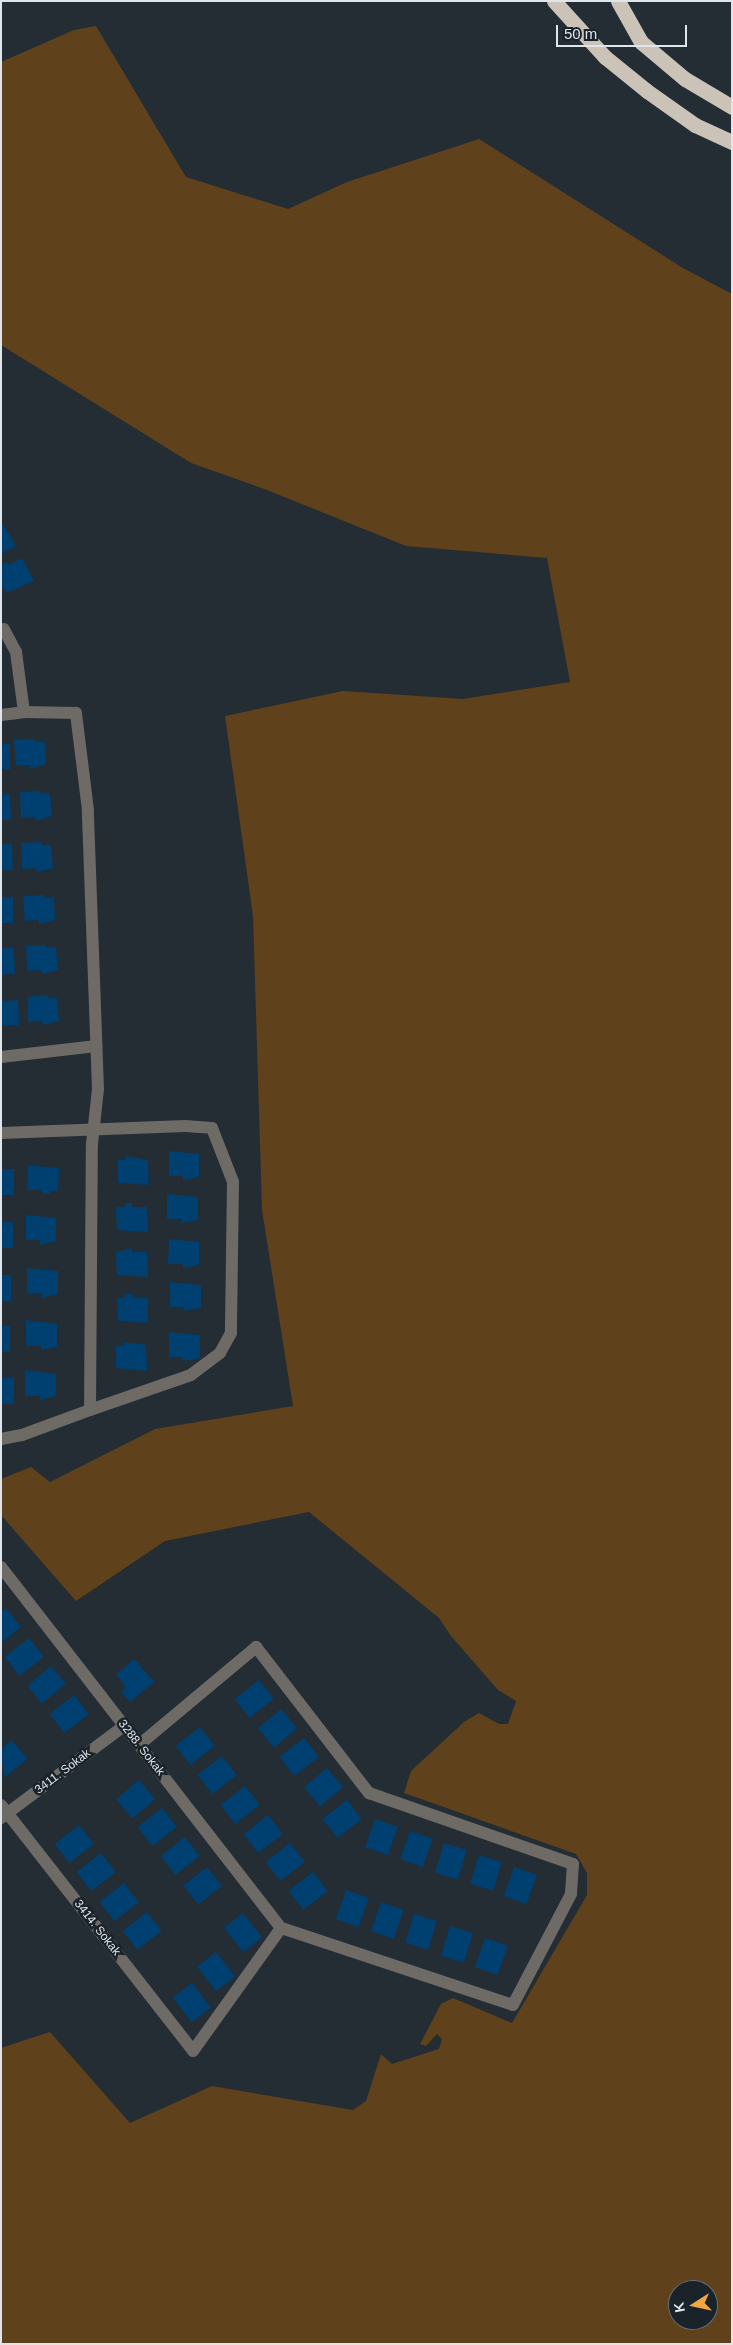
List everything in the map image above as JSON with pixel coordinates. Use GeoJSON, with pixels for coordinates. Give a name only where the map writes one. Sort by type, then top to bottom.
{"type":"FeatureCollection","features":[{"type":"Feature","properties":{"kind":"highway"},"geometry":{"type":"LineString","coordinates":[[554,1],[605,57],[647,92],[695,126],[732,142]]}},
{"type":"Feature","properties":{"kind":"highway"},"geometry":{"type":"LineString","coordinates":[[618,1],[642,42],[685,79],[732,107]]}},
{"type":"Feature","properties":{"kind":"street"},"geometry":{"type":"LineString","coordinates":[[2,628],[16,652],[24,712]]}},
{"type":"Feature","properties":{"kind":"street"},"geometry":{"type":"LineString","coordinates":[[1,715],[24,712],[76,713],[88,810],[98,1089],[93,1130],[90,1410]]}},
{"type":"Feature","properties":{"kind":"street"},"geometry":{"type":"LineString","coordinates":[[1,1057],[96,1046]]}},
{"type":"Feature","properties":{"kind":"street"},"geometry":{"type":"LineString","coordinates":[[1,1134],[185,1126],[212,1128],[232,1182],[230,1333],[220,1352],[191,1374],[1,1440]]}},
{"type":"Feature","properties":{"kind":"street","name":"3288. Sokak"},"geometry":{"type":"LineString","coordinates":[[1,1567],[281,1928]]}},
{"type":"Feature","properties":{"kind":"street"},"geometry":{"type":"LineString","coordinates":[[138,1745],[256,1647],[369,1793],[573,1864],[571,1894],[513,2005],[281,1928]]}},
{"type":"Feature","properties":{"kind":"street","name":"3411. Sokak"},"geometry":{"type":"LineString","coordinates":[[3,1812],[124,1726]]}},
{"type":"Feature","properties":{"kind":"street","name":"3414. Sokak"},"geometry":{"type":"LineString","coordinates":[[3,1812],[193,2051],[281,1928]]}},
{"type":"Feature","properties":{"kind":"shaded area"},"geometry":{"type":"Polygon","coordinates":[[[96,26],[186,177],[288,209],[347,182],[479,139],[683,268],[732,294],[732,2344],[1,2344],[1,2048],[50,2032],[130,2123],[212,2086],[353,2110],[366,2101],[381,2054],[392,2064],[439,2049],[442,2039],[437,2034],[426,2046],[420,2044],[441,2004],[453,1998],[512,2023],[587,1895],[587,1873],[576,1854],[404,1793],[411,1771],[464,1722],[479,1713],[499,1724],[508,1724],[516,1701],[498,1690],[451,1636],[439,1618],[309,1512],[165,1541],[76,1601],[1,1515],[1,1479],[31,1467],[50,1482],[155,1429],[293,1406],[262,1210],[253,916],[225,716],[343,691],[463,699],[570,682],[547,558],[406,546],[267,490],[191,463],[1,345],[1,62],[74,30],[96,26]]]}},
{"type":"Feature","properties":{"kind":"building"},"geometry":{"type":"Polygon","coordinates":[[[3,524],[16,546],[1,554],[1,525],[3,524]]]}},
{"type":"Feature","properties":{"kind":"building"},"geometry":{"type":"Polygon","coordinates":[[[22,558],[34,581],[6,593],[1,584],[1,565],[7,562],[9,565],[22,558]]]}},
{"type":"Feature","properties":{"kind":"building"},"geometry":{"type":"Polygon","coordinates":[[[35,739],[35,742],[45,742],[46,764],[30,769],[30,765],[16,766],[14,740],[35,739]]]}},
{"type":"Feature","properties":{"kind":"building"},"geometry":{"type":"Polygon","coordinates":[[[1,744],[10,744],[10,769],[1,769],[1,744]]]}},
{"type":"Feature","properties":{"kind":"building"},"geometry":{"type":"Polygon","coordinates":[[[41,791],[41,794],[50,793],[52,816],[36,821],[35,817],[21,818],[20,792],[41,791]]]}},
{"type":"Feature","properties":{"kind":"building"},"geometry":{"type":"Polygon","coordinates":[[[1,794],[10,794],[11,820],[2,820],[1,794]]]}},
{"type":"Feature","properties":{"kind":"building"},"geometry":{"type":"Polygon","coordinates":[[[42,842],[42,845],[51,845],[53,868],[37,872],[36,868],[22,869],[21,843],[42,842]]]}},
{"type":"Feature","properties":{"kind":"building"},"geometry":{"type":"Polygon","coordinates":[[[1,844],[12,844],[13,870],[2,870],[1,844]]]}},
{"type":"Feature","properties":{"kind":"building"},"geometry":{"type":"Polygon","coordinates":[[[44,895],[44,898],[54,897],[55,920],[39,924],[39,920],[25,921],[23,896],[44,895]]]}},
{"type":"Feature","properties":{"kind":"building"},"geometry":{"type":"Polygon","coordinates":[[[1,897],[13,897],[13,923],[1,923],[1,897]]]}},
{"type":"Feature","properties":{"kind":"building"},"geometry":{"type":"Polygon","coordinates":[[[46,945],[47,948],[56,947],[58,970],[42,974],[41,970],[27,971],[26,946],[46,945]]]}},
{"type":"Feature","properties":{"kind":"building"},"geometry":{"type":"Polygon","coordinates":[[[1,948],[14,948],[15,974],[2,974],[1,948]]]}},
{"type":"Feature","properties":{"kind":"building"},"geometry":{"type":"Polygon","coordinates":[[[48,995],[48,998],[57,998],[59,1021],[43,1025],[42,1021],[28,1022],[27,997],[48,995]]]}},
{"type":"Feature","properties":{"kind":"building"},"geometry":{"type":"Polygon","coordinates":[[[1,997],[4,1001],[18,1000],[19,1025],[1,1026],[1,997]]]}},
{"type":"Feature","properties":{"kind":"building"},"geometry":{"type":"Polygon","coordinates":[[[169,1151],[199,1154],[199,1177],[183,1180],[183,1176],[169,1176],[169,1151]]]}},
{"type":"Feature","properties":{"kind":"building"},"geometry":{"type":"Polygon","coordinates":[[[126,1156],[148,1160],[149,1185],[118,1183],[118,1160],[126,1160],[126,1156]]]}},
{"type":"Feature","properties":{"kind":"building"},"geometry":{"type":"Polygon","coordinates":[[[28,1165],[59,1168],[58,1191],[42,1194],[42,1190],[27,1190],[28,1165]]]}},
{"type":"Feature","properties":{"kind":"building"},"geometry":{"type":"Polygon","coordinates":[[[1,1169],[14,1169],[14,1195],[1,1195],[1,1169]]]}},
{"type":"Feature","properties":{"kind":"building"},"geometry":{"type":"Polygon","coordinates":[[[167,1194],[198,1197],[198,1220],[182,1223],[182,1219],[167,1219],[167,1194]]]}},
{"type":"Feature","properties":{"kind":"building"},"geometry":{"type":"Polygon","coordinates":[[[124,1203],[132,1203],[132,1207],[147,1207],[148,1232],[117,1230],[116,1207],[125,1207],[124,1203]]]}},
{"type":"Feature","properties":{"kind":"building"},"geometry":{"type":"Polygon","coordinates":[[[26,1215],[56,1218],[56,1241],[40,1245],[40,1240],[26,1240],[26,1215]]]}},
{"type":"Feature","properties":{"kind":"building"},"geometry":{"type":"Polygon","coordinates":[[[1,1222],[13,1222],[13,1248],[1,1248],[1,1222]]]}},
{"type":"Feature","properties":{"kind":"building"},"geometry":{"type":"Polygon","coordinates":[[[169,1239],[199,1242],[199,1265],[183,1268],[183,1264],[168,1264],[169,1239]]]}},
{"type":"Feature","properties":{"kind":"building"},"geometry":{"type":"Polygon","coordinates":[[[132,1248],[132,1252],[147,1252],[148,1277],[117,1275],[116,1252],[132,1248]]]}},
{"type":"Feature","properties":{"kind":"building"},"geometry":{"type":"Polygon","coordinates":[[[27,1268],[58,1271],[58,1294],[42,1298],[42,1293],[27,1293],[27,1268]]]}},
{"type":"Feature","properties":{"kind":"building"},"geometry":{"type":"Polygon","coordinates":[[[1,1275],[11,1275],[11,1301],[1,1301],[1,1275]]]}},
{"type":"Feature","properties":{"kind":"building"},"geometry":{"type":"Polygon","coordinates":[[[170,1282],[201,1285],[201,1308],[184,1311],[184,1307],[170,1307],[170,1282]]]}},
{"type":"Feature","properties":{"kind":"building"},"geometry":{"type":"Polygon","coordinates":[[[125,1294],[133,1294],[133,1298],[148,1298],[148,1323],[118,1321],[117,1298],[125,1298],[125,1294]]]}},
{"type":"Feature","properties":{"kind":"building"},"geometry":{"type":"Polygon","coordinates":[[[26,1320],[57,1324],[57,1347],[41,1350],[41,1346],[26,1346],[26,1320]]]}},
{"type":"Feature","properties":{"kind":"building"},"geometry":{"type":"Polygon","coordinates":[[[1,1326],[10,1326],[10,1352],[1,1352],[1,1326]]]}},
{"type":"Feature","properties":{"kind":"building"},"geometry":{"type":"Polygon","coordinates":[[[169,1332],[200,1335],[200,1358],[183,1361],[183,1357],[169,1357],[169,1332]]]}},
{"type":"Feature","properties":{"kind":"building"},"geometry":{"type":"Polygon","coordinates":[[[124,1342],[146,1345],[147,1371],[116,1368],[116,1346],[124,1345],[124,1342]]]}},
{"type":"Feature","properties":{"kind":"building"},"geometry":{"type":"Polygon","coordinates":[[[25,1370],[56,1374],[56,1396],[40,1400],[40,1396],[25,1396],[25,1370]]]}},
{"type":"Feature","properties":{"kind":"building"},"geometry":{"type":"Polygon","coordinates":[[[1,1378],[14,1378],[14,1404],[1,1404],[1,1378]]]}},
{"type":"Feature","properties":{"kind":"building"},"geometry":{"type":"Polygon","coordinates":[[[6,1608],[21,1627],[1,1643],[1,1612],[6,1608]]]}},
{"type":"Feature","properties":{"kind":"building"},"geometry":{"type":"Polygon","coordinates":[[[29,1638],[44,1657],[19,1676],[5,1657],[29,1638]]]}},
{"type":"Feature","properties":{"kind":"building"},"geometry":{"type":"Polygon","coordinates":[[[134,1659],[154,1682],[130,1702],[121,1692],[126,1687],[116,1675],[134,1659]]]}},
{"type":"Feature","properties":{"kind":"building"},"geometry":{"type":"Polygon","coordinates":[[[51,1666],[66,1684],[42,1704],[27,1686],[51,1666]]]}},
{"type":"Feature","properties":{"kind":"building"},"geometry":{"type":"Polygon","coordinates":[[[259,1680],[274,1699],[249,1718],[235,1699],[259,1680]]]}},
{"type":"Feature","properties":{"kind":"building"},"geometry":{"type":"Polygon","coordinates":[[[74,1695],[89,1714],[64,1733],[50,1714],[74,1695]]]}},
{"type":"Feature","properties":{"kind":"building"},"geometry":{"type":"Polygon","coordinates":[[[281,1709],[297,1728],[274,1747],[258,1728],[281,1709]]]}},
{"type":"Feature","properties":{"kind":"building"},"geometry":{"type":"Polygon","coordinates":[[[200,1727],[215,1746],[190,1765],[176,1746],[200,1727]]]}},
{"type":"Feature","properties":{"kind":"building"},"geometry":{"type":"Polygon","coordinates":[[[304,1738],[319,1757],[294,1776],[280,1757],[304,1738]]]}},
{"type":"Feature","properties":{"kind":"building"},"geometry":{"type":"Polygon","coordinates":[[[12,1740],[27,1759],[4,1778],[1,1749],[12,1740]]]}},
{"type":"Feature","properties":{"kind":"building"},"geometry":{"type":"Polygon","coordinates":[[[222,1756],[237,1775],[212,1794],[198,1775],[222,1756]]]}},
{"type":"Feature","properties":{"kind":"building"},"geometry":{"type":"Polygon","coordinates":[[[327,1768],[343,1787],[320,1806],[304,1787],[327,1768]]]}},
{"type":"Feature","properties":{"kind":"building"},"geometry":{"type":"Polygon","coordinates":[[[139,1780],[155,1799],[132,1818],[116,1799],[139,1780]]]}},
{"type":"Feature","properties":{"kind":"building"},"geometry":{"type":"Polygon","coordinates":[[[245,1786],[260,1805],[235,1824],[221,1805],[245,1786]]]}},
{"type":"Feature","properties":{"kind":"building"},"geometry":{"type":"Polygon","coordinates":[[[347,1800],[362,1819],[337,1838],[323,1819],[347,1800]]]}},
{"type":"Feature","properties":{"kind":"building"},"geometry":{"type":"Polygon","coordinates":[[[162,1808],[177,1827],[152,1846],[138,1827],[162,1808]]]}},
{"type":"Feature","properties":{"kind":"building"},"geometry":{"type":"Polygon","coordinates":[[[268,1815],[283,1834],[258,1853],[244,1834],[268,1815]]]}},
{"type":"Feature","properties":{"kind":"building"},"geometry":{"type":"Polygon","coordinates":[[[375,1819],[398,1827],[388,1855],[365,1847],[375,1819]]]}},
{"type":"Feature","properties":{"kind":"building"},"geometry":{"type":"Polygon","coordinates":[[[79,1825],[94,1844],[69,1863],[55,1844],[79,1825]]]}},
{"type":"Feature","properties":{"kind":"building"},"geometry":{"type":"Polygon","coordinates":[[[410,1831],[433,1839],[423,1867],[400,1859],[410,1831]]]}},
{"type":"Feature","properties":{"kind":"building"},"geometry":{"type":"Polygon","coordinates":[[[185,1837],[200,1856],[175,1875],[161,1856],[185,1837]]]}},
{"type":"Feature","properties":{"kind":"building"},"geometry":{"type":"Polygon","coordinates":[[[290,1843],[305,1862],[280,1881],[266,1862],[290,1843]]]}},
{"type":"Feature","properties":{"kind":"building"},"geometry":{"type":"Polygon","coordinates":[[[444,1843],[467,1850],[458,1880],[435,1873],[444,1843]]]}},
{"type":"Feature","properties":{"kind":"building"},"geometry":{"type":"Polygon","coordinates":[[[101,1853],[116,1872],[91,1891],[77,1872],[101,1853]]]}},
{"type":"Feature","properties":{"kind":"building"},"geometry":{"type":"Polygon","coordinates":[[[479,1855],[502,1862],[493,1891],[470,1884],[479,1855]]]}},
{"type":"Feature","properties":{"kind":"building"},"geometry":{"type":"Polygon","coordinates":[[[207,1867],[222,1886],[198,1904],[183,1885],[207,1867]]]}},
{"type":"Feature","properties":{"kind":"building"},"geometry":{"type":"Polygon","coordinates":[[[514,1867],[537,1875],[527,1904],[504,1896],[514,1867]]]}},
{"type":"Feature","properties":{"kind":"building"},"geometry":{"type":"Polygon","coordinates":[[[313,1872],[328,1891],[303,1910],[289,1891],[313,1872]]]}},
{"type":"Feature","properties":{"kind":"building"},"geometry":{"type":"Polygon","coordinates":[[[124,1883],[139,1902],[114,1921],[100,1902],[124,1883]]]}},
{"type":"Feature","properties":{"kind":"building"},"geometry":{"type":"Polygon","coordinates":[[[346,1890],[369,1898],[359,1927],[336,1919],[346,1890]]]}},
{"type":"Feature","properties":{"kind":"building"},"geometry":{"type":"Polygon","coordinates":[[[381,1902],[404,1910],[394,1939],[371,1931],[381,1902]]]}},
{"type":"Feature","properties":{"kind":"building"},"geometry":{"type":"Polygon","coordinates":[[[147,1912],[162,1931],[137,1950],[123,1931],[147,1912]]]}},
{"type":"Feature","properties":{"kind":"building"},"geometry":{"type":"Polygon","coordinates":[[[243,1913],[262,1937],[243,1952],[224,1928],[243,1913]]]}},
{"type":"Feature","properties":{"kind":"building"},"geometry":{"type":"Polygon","coordinates":[[[414,1914],[437,1921],[428,1950],[405,1943],[414,1914]]]}},
{"type":"Feature","properties":{"kind":"building"},"geometry":{"type":"Polygon","coordinates":[[[450,1926],[473,1933],[464,1963],[441,1956],[450,1926]]]}},
{"type":"Feature","properties":{"kind":"building"},"geometry":{"type":"Polygon","coordinates":[[[485,1938],[508,1946],[498,1975],[475,1967],[485,1938]]]}},
{"type":"Feature","properties":{"kind":"building"},"geometry":{"type":"Polygon","coordinates":[[[216,1952],[235,1976],[216,1991],[197,1967],[216,1952]]]}},
{"type":"Feature","properties":{"kind":"building"},"geometry":{"type":"Polygon","coordinates":[[[192,1983],[211,2008],[191,2022],[173,1997],[192,1983]]]}}]}
